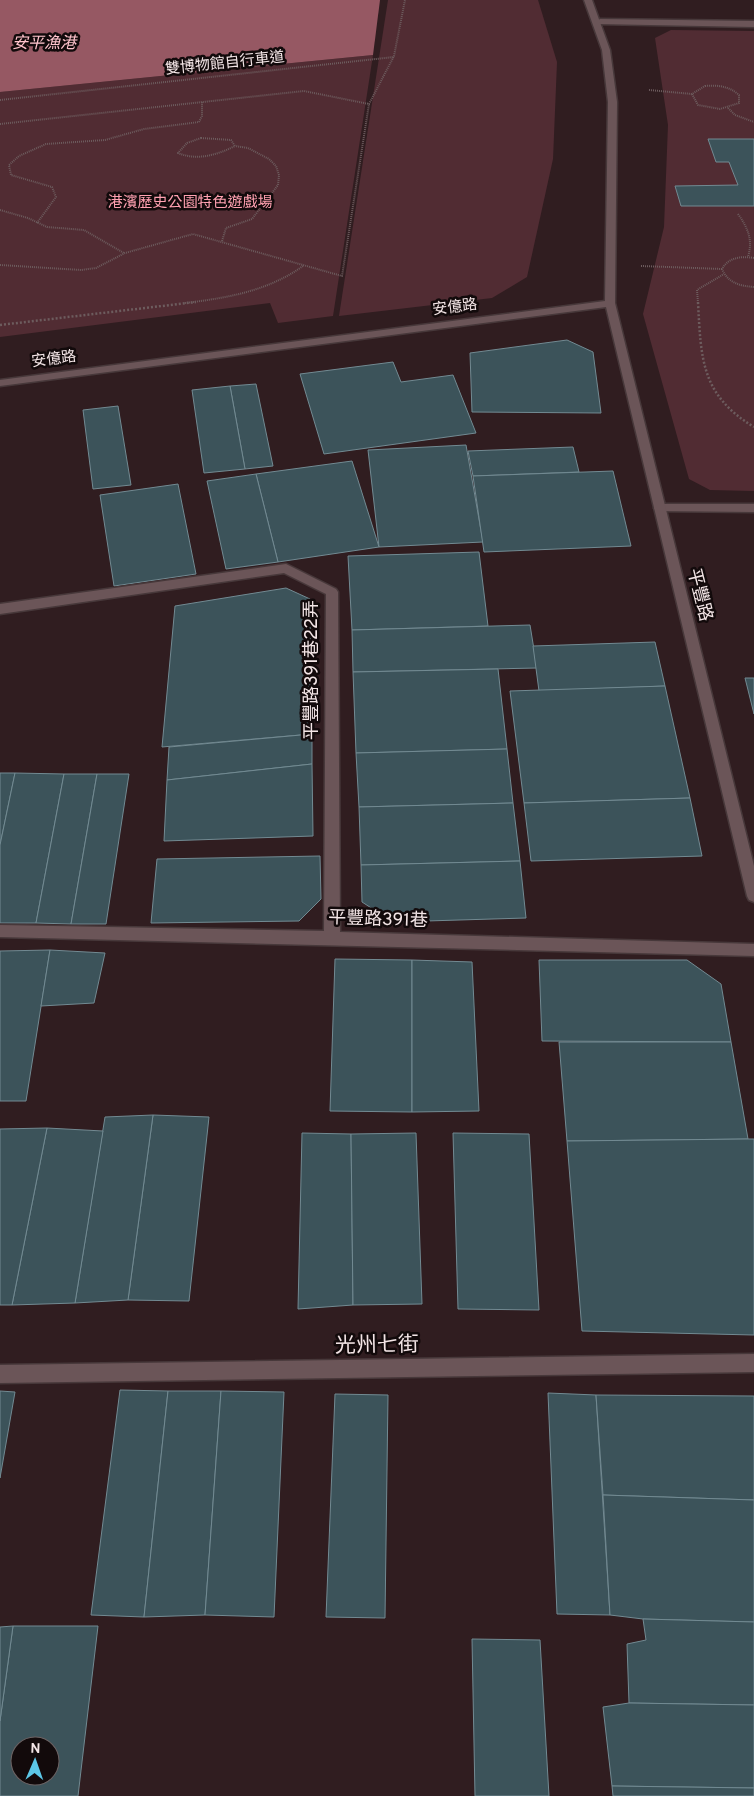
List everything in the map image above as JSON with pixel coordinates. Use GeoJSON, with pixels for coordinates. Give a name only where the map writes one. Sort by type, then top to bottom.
{"type":"FeatureCollection","features":[{"type":"Feature","properties":{"kind":"street"},"geometry":{"type":"LineString","coordinates":[[588,0],[600,22],[614,99],[610,303]]}},
{"type":"Feature","properties":{"kind":"street"},"geometry":{"type":"LineString","coordinates":[[600,22],[754,24]]}},
{"type":"Feature","properties":{"kind":"street","name":"安億路"},"geometry":{"type":"LineString","coordinates":[[0,382],[610,303]]}},
{"type":"Feature","properties":{"kind":"street","name":"平豐路"},"geometry":{"type":"LineString","coordinates":[[610,303],[754,896]]}},
{"type":"Feature","properties":{"kind":"street"},"geometry":{"type":"LineString","coordinates":[[660,508],[754,508]]}},
{"type":"Feature","properties":{"kind":"street","name":"平豐路391巷22弄"},"geometry":{"type":"LineString","coordinates":[[0,609],[286,568],[332,592],[332,938]]}},
{"type":"Feature","properties":{"kind":"street","name":"平豐路391巷"},"geometry":{"type":"LineString","coordinates":[[0,931],[754,950]]}},
{"type":"Feature","properties":{"kind":"street","name":"光州七街"},"geometry":{"type":"LineString","coordinates":[[0,1374],[754,1363]]}},
{"type":"Feature","properties":{"kind":"path"},"geometry":{"type":"LineString","coordinates":[[0,264],[81,270],[96,268],[125,253],[193,234],[342,276],[370,104],[394,56],[405,0]]}},
{"type":"Feature","properties":{"kind":"path","name":"雙博物館自行車道"},"geometry":{"type":"LineString","coordinates":[[0,100],[394,56]]}},
{"type":"Feature","properties":{"kind":"path"},"geometry":{"type":"LineString","coordinates":[[649,90],[692,94],[705,86],[728,88],[735,91],[740,99],[739,103],[728,108],[706,107],[695,102],[692,94]]}},
{"type":"Feature","properties":{"kind":"path"},"geometry":{"type":"LineString","coordinates":[[0,124],[304,91],[370,104]]}},
{"type":"Feature","properties":{"kind":"path"},"geometry":{"type":"LineString","coordinates":[[37,223],[50,208],[56,197],[52,187],[42,182],[22,180],[10,175],[9,165],[19,156],[46,144],[105,140],[144,129],[198,122],[202,116],[202,102]]}},
{"type":"Feature","properties":{"kind":"path"},"geometry":{"type":"LineString","coordinates":[[728,108],[743,119],[754,122]]}},
{"type":"Feature","properties":{"kind":"path"},"geometry":{"type":"LineString","coordinates":[[222,241],[226,228],[253,220],[258,215],[261,205],[272,197],[278,186],[280,172],[274,162],[260,151],[247,147],[234,146],[224,152],[194,157],[185,156],[178,152],[181,145],[201,138],[231,140],[234,146]]}},
{"type":"Feature","properties":{"kind":"path"},"geometry":{"type":"LineString","coordinates":[[0,210],[48,227],[84,230],[125,253]]}},
{"type":"Feature","properties":{"kind":"path"},"geometry":{"type":"LineString","coordinates":[[738,214],[751,233],[752,241],[748,257]]}},
{"type":"Feature","properties":{"kind":"path"},"geometry":{"type":"LineString","coordinates":[[722,269],[728,261],[748,257],[754,258]]}},
{"type":"Feature","properties":{"kind":"path"},"geometry":{"type":"LineString","coordinates":[[0,325],[234,297],[286,278],[303,266]]}},
{"type":"Feature","properties":{"kind":"path"},"geometry":{"type":"LineString","coordinates":[[610,266],[722,269]]}},
{"type":"Feature","properties":{"kind":"path"},"geometry":{"type":"LineString","coordinates":[[722,269],[724,274],[734,283],[754,287]]}},
{"type":"Feature","properties":{"kind":"path"},"geometry":{"type":"LineString","coordinates":[[724,274],[697,290],[703,367],[716,397],[740,420],[754,427]]}},
{"type":"Feature","properties":{"kind":"green space"},"geometry":{"type":"Polygon","coordinates":[[[388,0],[538,0],[557,62],[553,159],[527,277],[492,298],[339,316],[388,0]]]}},
{"type":"Feature","properties":{"kind":"green space"},"geometry":{"type":"Polygon","coordinates":[[[671,30],[754,31],[754,491],[710,490],[689,479],[643,314],[664,227],[668,125],[655,38],[671,30]]]}},
{"type":"Feature","properties":{"kind":"green space","name":"港濱歷史公園特色遊戲場"},"geometry":{"type":"Polygon","coordinates":[[[373,55],[333,316],[278,323],[270,303],[0,337],[0,92],[373,55]]]}},
{"type":"Feature","properties":{"kind":"water","name":"安平漁港"},"geometry":{"type":"Polygon","coordinates":[[[0,0],[380,0],[373,55],[0,92],[0,0]]]}},
{"type":"Feature","properties":{"kind":"building"},"geometry":{"type":"Polygon","coordinates":[[[708,139],[754,139],[754,206],[681,206],[675,186],[738,185],[729,162],[716,162],[708,139]]]}},
{"type":"Feature","properties":{"kind":"building"},"geometry":{"type":"Polygon","coordinates":[[[567,340],[593,352],[601,413],[472,412],[470,353],[567,340]]]}},
{"type":"Feature","properties":{"kind":"building"},"geometry":{"type":"Polygon","coordinates":[[[393,362],[401,382],[453,375],[476,433],[324,454],[300,374],[393,362]]]}},
{"type":"Feature","properties":{"kind":"building"},"geometry":{"type":"Polygon","coordinates":[[[256,384],[273,466],[245,469],[230,386],[256,384]]]}},
{"type":"Feature","properties":{"kind":"building"},"geometry":{"type":"Polygon","coordinates":[[[230,386],[245,469],[204,473],[192,390],[230,386]]]}},
{"type":"Feature","properties":{"kind":"building"},"geometry":{"type":"Polygon","coordinates":[[[118,406],[131,485],[93,489],[83,410],[118,406]]]}},
{"type":"Feature","properties":{"kind":"building"},"geometry":{"type":"Polygon","coordinates":[[[466,445],[483,542],[379,547],[368,450],[466,445]]]}},
{"type":"Feature","properties":{"kind":"building"},"geometry":{"type":"Polygon","coordinates":[[[573,447],[579,472],[473,476],[468,451],[573,447]]]}},
{"type":"Feature","properties":{"kind":"building"},"geometry":{"type":"Polygon","coordinates":[[[352,461],[379,547],[278,562],[256,474],[352,461]]]}},
{"type":"Feature","properties":{"kind":"building"},"geometry":{"type":"Polygon","coordinates":[[[613,471],[631,546],[484,552],[473,476],[613,471]]]}},
{"type":"Feature","properties":{"kind":"building"},"geometry":{"type":"Polygon","coordinates":[[[256,474],[278,562],[226,569],[207,481],[256,474]]]}},
{"type":"Feature","properties":{"kind":"building"},"geometry":{"type":"Polygon","coordinates":[[[178,484],[196,574],[114,586],[100,495],[178,484]]]}},
{"type":"Feature","properties":{"kind":"building"},"geometry":{"type":"Polygon","coordinates":[[[479,552],[488,626],[352,630],[348,556],[479,552]]]}},
{"type":"Feature","properties":{"kind":"building"},"geometry":{"type":"Polygon","coordinates":[[[286,588],[310,599],[312,734],[162,747],[175,606],[286,588]]]}},
{"type":"Feature","properties":{"kind":"building"},"geometry":{"type":"Polygon","coordinates":[[[530,625],[537,668],[353,672],[352,630],[530,625]]]}},
{"type":"Feature","properties":{"kind":"building"},"geometry":{"type":"Polygon","coordinates":[[[655,642],[665,686],[539,691],[533,646],[655,642]]]}},
{"type":"Feature","properties":{"kind":"building"},"geometry":{"type":"Polygon","coordinates":[[[498,669],[507,749],[356,753],[353,672],[498,669]]]}},
{"type":"Feature","properties":{"kind":"building"},"geometry":{"type":"Polygon","coordinates":[[[745,678],[754,678],[754,714],[745,678]]]}},
{"type":"Feature","properties":{"kind":"building"},"geometry":{"type":"Polygon","coordinates":[[[665,686],[690,798],[524,803],[510,691],[665,686]]]}},
{"type":"Feature","properties":{"kind":"building"},"geometry":{"type":"Polygon","coordinates":[[[312,734],[312,764],[167,780],[169,747],[312,734]]]}},
{"type":"Feature","properties":{"kind":"building"},"geometry":{"type":"Polygon","coordinates":[[[507,749],[513,803],[359,807],[356,753],[507,749]]]}},
{"type":"Feature","properties":{"kind":"building"},"geometry":{"type":"Polygon","coordinates":[[[312,764],[313,836],[164,841],[167,780],[312,764]]]}},
{"type":"Feature","properties":{"kind":"building"},"geometry":{"type":"Polygon","coordinates":[[[0,773],[15,773],[0,845],[0,773]]]}},
{"type":"Feature","properties":{"kind":"building"},"geometry":{"type":"Polygon","coordinates":[[[15,773],[64,774],[36,923],[0,923],[0,845],[15,773]]]}},
{"type":"Feature","properties":{"kind":"building"},"geometry":{"type":"Polygon","coordinates":[[[64,774],[97,774],[71,924],[36,923],[64,774]]]}},
{"type":"Feature","properties":{"kind":"building"},"geometry":{"type":"Polygon","coordinates":[[[97,774],[129,774],[106,924],[71,924],[97,774]]]}},
{"type":"Feature","properties":{"kind":"building"},"geometry":{"type":"Polygon","coordinates":[[[690,798],[702,856],[531,861],[524,803],[690,798]]]}},
{"type":"Feature","properties":{"kind":"building"},"geometry":{"type":"Polygon","coordinates":[[[513,803],[520,861],[361,865],[359,807],[513,803]]]}},
{"type":"Feature","properties":{"kind":"building"},"geometry":{"type":"Polygon","coordinates":[[[320,856],[321,899],[299,921],[151,923],[157,859],[320,856]]]}},
{"type":"Feature","properties":{"kind":"building"},"geometry":{"type":"Polygon","coordinates":[[[520,861],[526,918],[393,922],[362,902],[361,865],[520,861]]]}},
{"type":"Feature","properties":{"kind":"building"},"geometry":{"type":"Polygon","coordinates":[[[50,950],[26,1101],[0,1101],[0,951],[50,950]]]}},
{"type":"Feature","properties":{"kind":"building"},"geometry":{"type":"Polygon","coordinates":[[[50,950],[105,953],[94,1003],[41,1006],[50,950]]]}},
{"type":"Feature","properties":{"kind":"building"},"geometry":{"type":"Polygon","coordinates":[[[335,959],[412,960],[412,1112],[330,1111],[335,959]]]}},
{"type":"Feature","properties":{"kind":"building"},"geometry":{"type":"Polygon","coordinates":[[[412,960],[472,962],[479,1111],[412,1112],[412,960]]]}},
{"type":"Feature","properties":{"kind":"building"},"geometry":{"type":"Polygon","coordinates":[[[539,960],[687,960],[721,984],[731,1042],[542,1041],[539,960]]]}},
{"type":"Feature","properties":{"kind":"building"},"geometry":{"type":"Polygon","coordinates":[[[559,1042],[731,1042],[748,1139],[567,1141],[559,1042]]]}},
{"type":"Feature","properties":{"kind":"building"},"geometry":{"type":"Polygon","coordinates":[[[153,1115],[209,1117],[189,1301],[128,1300],[153,1115]]]}},
{"type":"Feature","properties":{"kind":"building"},"geometry":{"type":"Polygon","coordinates":[[[153,1115],[128,1300],[75,1303],[105,1117],[153,1115]]]}},
{"type":"Feature","properties":{"kind":"building"},"geometry":{"type":"Polygon","coordinates":[[[47,1128],[103,1131],[75,1303],[12,1305],[47,1128]]]}},
{"type":"Feature","properties":{"kind":"building"},"geometry":{"type":"Polygon","coordinates":[[[47,1128],[12,1305],[0,1305],[0,1129],[47,1128]]]}},
{"type":"Feature","properties":{"kind":"building"},"geometry":{"type":"Polygon","coordinates":[[[302,1133],[351,1134],[353,1305],[298,1309],[302,1133]]]}},
{"type":"Feature","properties":{"kind":"building"},"geometry":{"type":"Polygon","coordinates":[[[416,1133],[422,1304],[353,1305],[351,1134],[416,1133]]]}},
{"type":"Feature","properties":{"kind":"building"},"geometry":{"type":"Polygon","coordinates":[[[453,1133],[529,1134],[539,1310],[458,1309],[453,1133]]]}},
{"type":"Feature","properties":{"kind":"building"},"geometry":{"type":"Polygon","coordinates":[[[754,1139],[754,1335],[582,1331],[567,1141],[754,1139]]]}},
{"type":"Feature","properties":{"kind":"building"},"geometry":{"type":"Polygon","coordinates":[[[120,1390],[168,1391],[144,1617],[91,1615],[120,1390]]]}},
{"type":"Feature","properties":{"kind":"building"},"geometry":{"type":"Polygon","coordinates":[[[0,1391],[15,1392],[0,1478],[0,1391]]]}},
{"type":"Feature","properties":{"kind":"building"},"geometry":{"type":"Polygon","coordinates":[[[168,1391],[221,1391],[205,1615],[144,1617],[168,1391]]]}},
{"type":"Feature","properties":{"kind":"building"},"geometry":{"type":"Polygon","coordinates":[[[221,1391],[284,1392],[274,1617],[205,1615],[221,1391]]]}},
{"type":"Feature","properties":{"kind":"building"},"geometry":{"type":"Polygon","coordinates":[[[548,1393],[596,1395],[610,1615],[557,1614],[548,1393]]]}},
{"type":"Feature","properties":{"kind":"building"},"geometry":{"type":"Polygon","coordinates":[[[335,1394],[388,1395],[385,1618],[326,1617],[335,1394]]]}},
{"type":"Feature","properties":{"kind":"building"},"geometry":{"type":"Polygon","coordinates":[[[596,1395],[754,1396],[754,1500],[603,1495],[596,1395]]]}},
{"type":"Feature","properties":{"kind":"building"},"geometry":{"type":"Polygon","coordinates":[[[603,1495],[754,1500],[754,1622],[643,1619],[610,1615],[603,1495]]]}},
{"type":"Feature","properties":{"kind":"building"},"geometry":{"type":"Polygon","coordinates":[[[643,1619],[754,1622],[754,1705],[629,1703],[627,1644],[646,1640],[643,1619]]]}},
{"type":"Feature","properties":{"kind":"building"},"geometry":{"type":"Polygon","coordinates":[[[13,1626],[98,1626],[78,1796],[0,1796],[0,1721],[13,1626]]]}},
{"type":"Feature","properties":{"kind":"building"},"geometry":{"type":"Polygon","coordinates":[[[13,1626],[0,1721],[0,1627],[13,1626]]]}},
{"type":"Feature","properties":{"kind":"building"},"geometry":{"type":"Polygon","coordinates":[[[472,1639],[540,1640],[549,1796],[475,1796],[472,1639]]]}},
{"type":"Feature","properties":{"kind":"building"},"geometry":{"type":"Polygon","coordinates":[[[629,1703],[754,1705],[754,1788],[612,1786],[603,1707],[629,1703]]]}},
{"type":"Feature","properties":{"kind":"building"},"geometry":{"type":"Polygon","coordinates":[[[612,1786],[754,1788],[754,1796],[613,1796],[612,1786]]]}}]}
